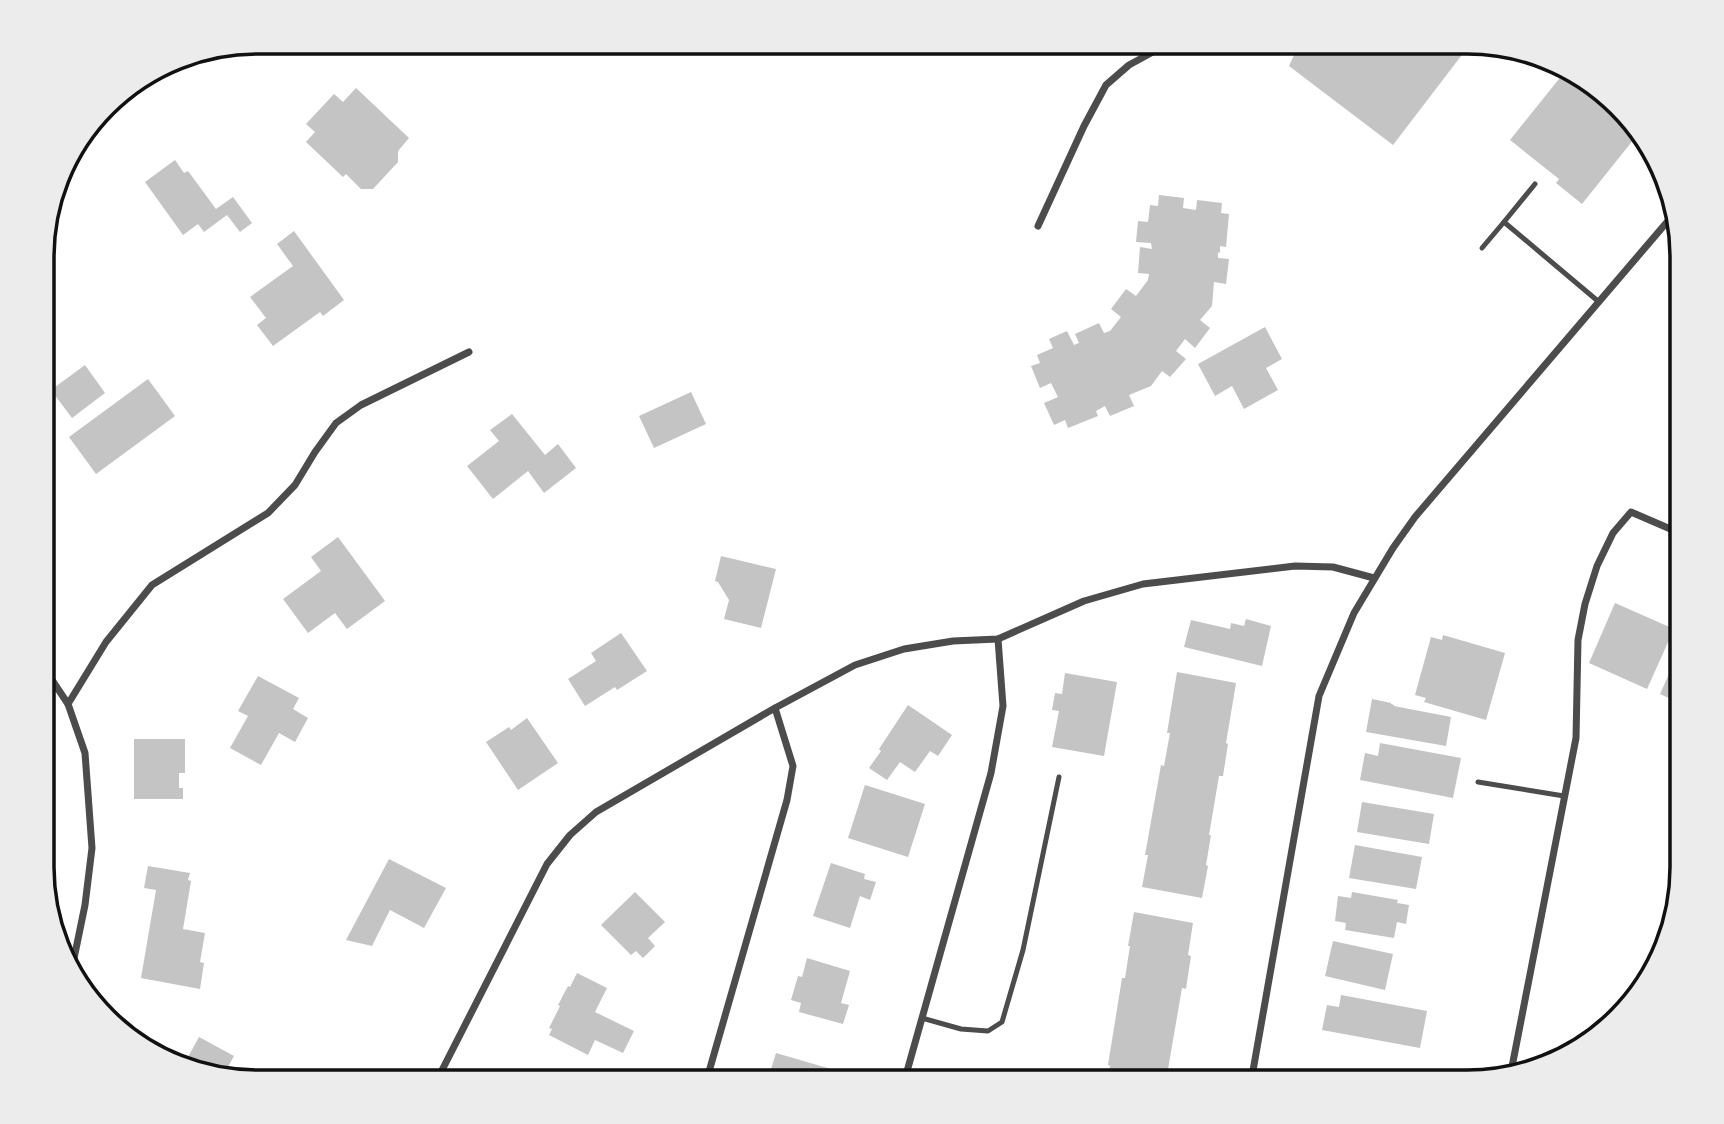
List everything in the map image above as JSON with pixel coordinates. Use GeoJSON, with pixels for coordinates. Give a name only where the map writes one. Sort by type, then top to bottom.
{"type":"FeatureCollection","features":[{"type":"Feature","properties":{"kind":"street"},"geometry":{"type":"LineString","coordinates":[[1038,226],[1106,85],[1129,65],[1149,54]]}},
{"type":"Feature","properties":{"kind":"street"},"geometry":{"type":"LineString","coordinates":[[1253,1069],[1319,696],[1354,613],[1415,517],[1666,223]]}},
{"type":"Feature","properties":{"kind":"street"},"geometry":{"type":"LineString","coordinates":[[68,704],[106,642],[152,586],[268,513],[295,485],[336,423],[361,405],[469,352]]}},
{"type":"Feature","properties":{"kind":"street"},"geometry":{"type":"LineString","coordinates":[[1512,1064],[1576,738],[1578,640],[1585,604],[1597,566],[1614,533],[1632,512],[1669,528]]}},
{"type":"Feature","properties":{"kind":"street"},"geometry":{"type":"LineString","coordinates":[[442,1070],[547,864],[570,835],[596,812],[855,665],[904,649],[953,641],[998,639],[1084,601],[1143,584],[1296,566],[1333,568],[1374,578]]}},
{"type":"Feature","properties":{"kind":"street"},"geometry":{"type":"LineString","coordinates":[[908,1069],[991,773],[1003,706],[998,639]]}},
{"type":"Feature","properties":{"kind":"street"},"geometry":{"type":"LineString","coordinates":[[54,683],[68,704],[85,753],[92,848],[85,905],[75,954]]}},
{"type":"Feature","properties":{"kind":"street"},"geometry":{"type":"LineString","coordinates":[[709,1070],[793,766],[775,708]]}},
{"type":"Feature","properties":{"kind":"lane"},"geometry":{"type":"LineString","coordinates":[[1482,248],[1535,184]]}},
{"type":"Feature","properties":{"kind":"lane"},"geometry":{"type":"LineString","coordinates":[[1504,222],[1599,302]]}},
{"type":"Feature","properties":{"kind":"lane"},"geometry":{"type":"LineString","coordinates":[[922,1018],[961,1029],[988,1031],[1002,1022],[1023,950],[1059,777]]}},
{"type":"Feature","properties":{"kind":"lane"},"geometry":{"type":"LineString","coordinates":[[1478,782],[1564,796]]}},
{"type":"Feature","properties":{"kind":"building"},"geometry":{"type":"Polygon","coordinates":[[[1294,54],[1463,54],[1393,145],[1289,66],[1294,54]]]}},
{"type":"Feature","properties":{"kind":"building"},"geometry":{"type":"Polygon","coordinates":[[[1560,77],[1601,105],[1633,141],[1582,204],[1556,183],[1559,179],[1510,140],[1560,77]]]}},
{"type":"Feature","properties":{"kind":"building"},"geometry":{"type":"Polygon","coordinates":[[[356,88],[409,138],[398,151],[398,162],[373,189],[361,189],[346,174],[343,177],[306,142],[315,132],[306,124],[334,94],[343,102],[356,88]]]}},
{"type":"Feature","properties":{"kind":"building"},"geometry":{"type":"Polygon","coordinates":[[[175,160],[184,173],[188,171],[216,209],[233,197],[252,223],[240,232],[227,215],[204,232],[198,224],[183,235],[145,182],[175,160]]]}},
{"type":"Feature","properties":{"kind":"building"},"geometry":{"type":"Polygon","coordinates":[[[1159,195],[1184,198],[1183,208],[1196,210],[1197,200],[1222,203],[1221,213],[1229,214],[1226,247],[1220,246],[1220,253],[1218,252],[1218,258],[1229,259],[1226,284],[1214,282],[1212,306],[1200,320],[1210,328],[1195,348],[1185,339],[1176,351],[1186,359],[1170,377],[1162,371],[1151,386],[1129,395],[1134,406],[1110,416],[1105,406],[1096,411],[1098,416],[1068,428],[1065,420],[1054,425],[1044,403],[1058,397],[1051,383],[1040,388],[1031,366],[1040,363],[1037,355],[1053,348],[1049,339],[1067,331],[1074,345],[1079,343],[1075,334],[1099,323],[1104,333],[1110,331],[1121,317],[1111,309],[1126,289],[1136,296],[1148,280],[1149,274],[1138,273],[1140,247],[1152,249],[1151,243],[1136,242],[1138,221],[1148,222],[1150,205],[1158,206],[1159,195]]]}},
{"type":"Feature","properties":{"kind":"building"},"geometry":{"type":"Polygon","coordinates":[[[294,231],[344,300],[323,316],[320,312],[273,346],[257,325],[266,318],[250,297],[293,266],[277,244],[294,231]]]}},
{"type":"Feature","properties":{"kind":"building"},"geometry":{"type":"Polygon","coordinates":[[[1265,327],[1282,359],[1266,368],[1278,390],[1244,409],[1232,386],[1215,396],[1198,364],[1265,327]]]}},
{"type":"Feature","properties":{"kind":"building"},"geometry":{"type":"Polygon","coordinates":[[[85,365],[105,393],[72,418],[54,394],[54,388],[85,365]]]}},
{"type":"Feature","properties":{"kind":"building"},"geometry":{"type":"Polygon","coordinates":[[[148,379],[175,416],[96,474],[69,437],[148,379]]]}},
{"type":"Feature","properties":{"kind":"building"},"geometry":{"type":"Polygon","coordinates":[[[691,392],[706,424],[654,448],[639,416],[691,392]]]}},
{"type":"Feature","properties":{"kind":"building"},"geometry":{"type":"Polygon","coordinates":[[[512,414],[545,455],[558,444],[576,468],[544,493],[528,471],[493,499],[467,466],[499,441],[490,430],[512,414]]]}},
{"type":"Feature","properties":{"kind":"building"},"geometry":{"type":"Polygon","coordinates":[[[338,537],[385,601],[347,629],[335,613],[308,633],[283,599],[321,571],[311,557],[338,537]]]}},
{"type":"Feature","properties":{"kind":"building"},"geometry":{"type":"Polygon","coordinates":[[[721,556],[776,569],[761,628],[724,619],[729,600],[715,581],[721,556]]]}},
{"type":"Feature","properties":{"kind":"building"},"geometry":{"type":"Polygon","coordinates":[[[1615,603],[1669,627],[1669,640],[1647,689],[1589,663],[1615,603]]]}},
{"type":"Feature","properties":{"kind":"building"},"geometry":{"type":"Polygon","coordinates":[[[1246,619],[1271,626],[1262,666],[1184,647],[1191,620],[1230,629],[1231,623],[1244,626],[1246,619]]]}},
{"type":"Feature","properties":{"kind":"building"},"geometry":{"type":"Polygon","coordinates":[[[621,633],[647,671],[585,706],[568,679],[596,661],[591,653],[621,633]]]}},
{"type":"Feature","properties":{"kind":"building"},"geometry":{"type":"Polygon","coordinates":[[[1443,635],[1505,653],[1486,720],[1424,702],[1426,698],[1415,695],[1431,637],[1442,640],[1443,635]]]}},
{"type":"Feature","properties":{"kind":"building"},"geometry":{"type":"Polygon","coordinates":[[[1177,672],[1236,683],[1223,776],[1219,776],[1209,835],[1208,866],[1202,898],[1142,887],[1161,765],[1164,766],[1170,733],[1167,733],[1177,672]]]}},
{"type":"Feature","properties":{"kind":"building"},"geometry":{"type":"Polygon","coordinates":[[[1065,673],[1117,682],[1104,756],[1052,747],[1059,711],[1052,710],[1055,693],[1062,694],[1065,673]]]}},
{"type":"Feature","properties":{"kind":"building"},"geometry":{"type":"Polygon","coordinates":[[[1669,674],[1669,698],[1660,694],[1669,674]]]}},
{"type":"Feature","properties":{"kind":"building"},"geometry":{"type":"Polygon","coordinates":[[[258,676],[299,698],[293,709],[308,718],[295,742],[279,733],[261,765],[230,748],[248,716],[238,711],[258,676]]]}},
{"type":"Feature","properties":{"kind":"building"},"geometry":{"type":"Polygon","coordinates":[[[1372,699],[1451,717],[1446,746],[1366,732],[1372,699]]]}},
{"type":"Feature","properties":{"kind":"building"},"geometry":{"type":"Polygon","coordinates":[[[908,705],[952,735],[938,756],[930,751],[915,772],[900,762],[887,780],[869,768],[908,705]]]}},
{"type":"Feature","properties":{"kind":"building"},"geometry":{"type":"Polygon","coordinates":[[[527,718],[558,763],[518,790],[486,742],[509,727],[511,730],[527,718]]]}},
{"type":"Feature","properties":{"kind":"building"},"geometry":{"type":"Polygon","coordinates":[[[134,739],[185,739],[185,773],[179,773],[179,788],[183,788],[183,799],[134,799],[134,739]]]}},
{"type":"Feature","properties":{"kind":"building"},"geometry":{"type":"Polygon","coordinates":[[[1380,743],[1461,758],[1453,798],[1360,780],[1365,753],[1378,756],[1380,743]]]}},
{"type":"Feature","properties":{"kind":"building"},"geometry":{"type":"Polygon","coordinates":[[[865,785],[925,804],[908,857],[848,838],[865,785]]]}},
{"type":"Feature","properties":{"kind":"building"},"geometry":{"type":"Polygon","coordinates":[[[1362,802],[1434,814],[1429,844],[1357,832],[1362,802]]]}},
{"type":"Feature","properties":{"kind":"building"},"geometry":{"type":"Polygon","coordinates":[[[1355,845],[1422,857],[1416,889],[1349,878],[1355,845]]]}},
{"type":"Feature","properties":{"kind":"building"},"geometry":{"type":"Polygon","coordinates":[[[389,859],[446,888],[424,928],[390,910],[372,946],[346,940],[389,859]]]}},
{"type":"Feature","properties":{"kind":"building"},"geometry":{"type":"Polygon","coordinates":[[[831,863],[865,874],[864,879],[876,882],[870,900],[860,896],[850,928],[813,916],[831,863]]]}},
{"type":"Feature","properties":{"kind":"building"},"geometry":{"type":"Polygon","coordinates":[[[148,866],[190,873],[183,929],[205,933],[200,962],[204,963],[200,989],[141,978],[156,890],[144,888],[148,866]]]}},
{"type":"Feature","properties":{"kind":"building"},"geometry":{"type":"Polygon","coordinates":[[[635,892],[665,922],[648,938],[655,946],[643,958],[636,951],[631,955],[601,925],[635,892]]]}},
{"type":"Feature","properties":{"kind":"building"},"geometry":{"type":"Polygon","coordinates":[[[1352,892],[1398,900],[1397,903],[1409,905],[1406,924],[1397,922],[1394,938],[1345,930],[1346,923],[1335,921],[1338,896],[1351,898],[1352,892]]]}},
{"type":"Feature","properties":{"kind":"building"},"geometry":{"type":"Polygon","coordinates":[[[1134,912],[1193,923],[1186,989],[1182,988],[1168,1069],[1109,1069],[1134,912]]]}},
{"type":"Feature","properties":{"kind":"building"},"geometry":{"type":"Polygon","coordinates":[[[1333,941],[1393,954],[1385,990],[1325,976],[1333,941]]]}},
{"type":"Feature","properties":{"kind":"building"},"geometry":{"type":"Polygon","coordinates":[[[807,958],[850,971],[841,1003],[849,1005],[843,1024],[799,1012],[801,1003],[791,1000],[807,958]]]}},
{"type":"Feature","properties":{"kind":"building"},"geometry":{"type":"Polygon","coordinates":[[[577,973],[607,988],[595,1012],[634,1031],[623,1053],[595,1040],[588,1055],[549,1035],[552,1029],[549,1028],[560,1006],[558,1005],[577,973]]]}},
{"type":"Feature","properties":{"kind":"building"},"geometry":{"type":"Polygon","coordinates":[[[1341,995],[1427,1011],[1420,1048],[1322,1030],[1327,1005],[1339,1007],[1341,995]]]}},
{"type":"Feature","properties":{"kind":"building"},"geometry":{"type":"Polygon","coordinates":[[[199,1037],[234,1056],[228,1067],[188,1057],[199,1037]]]}},
{"type":"Feature","properties":{"kind":"building"},"geometry":{"type":"Polygon","coordinates":[[[776,1053],[833,1070],[771,1070],[776,1053]]]}}]}
